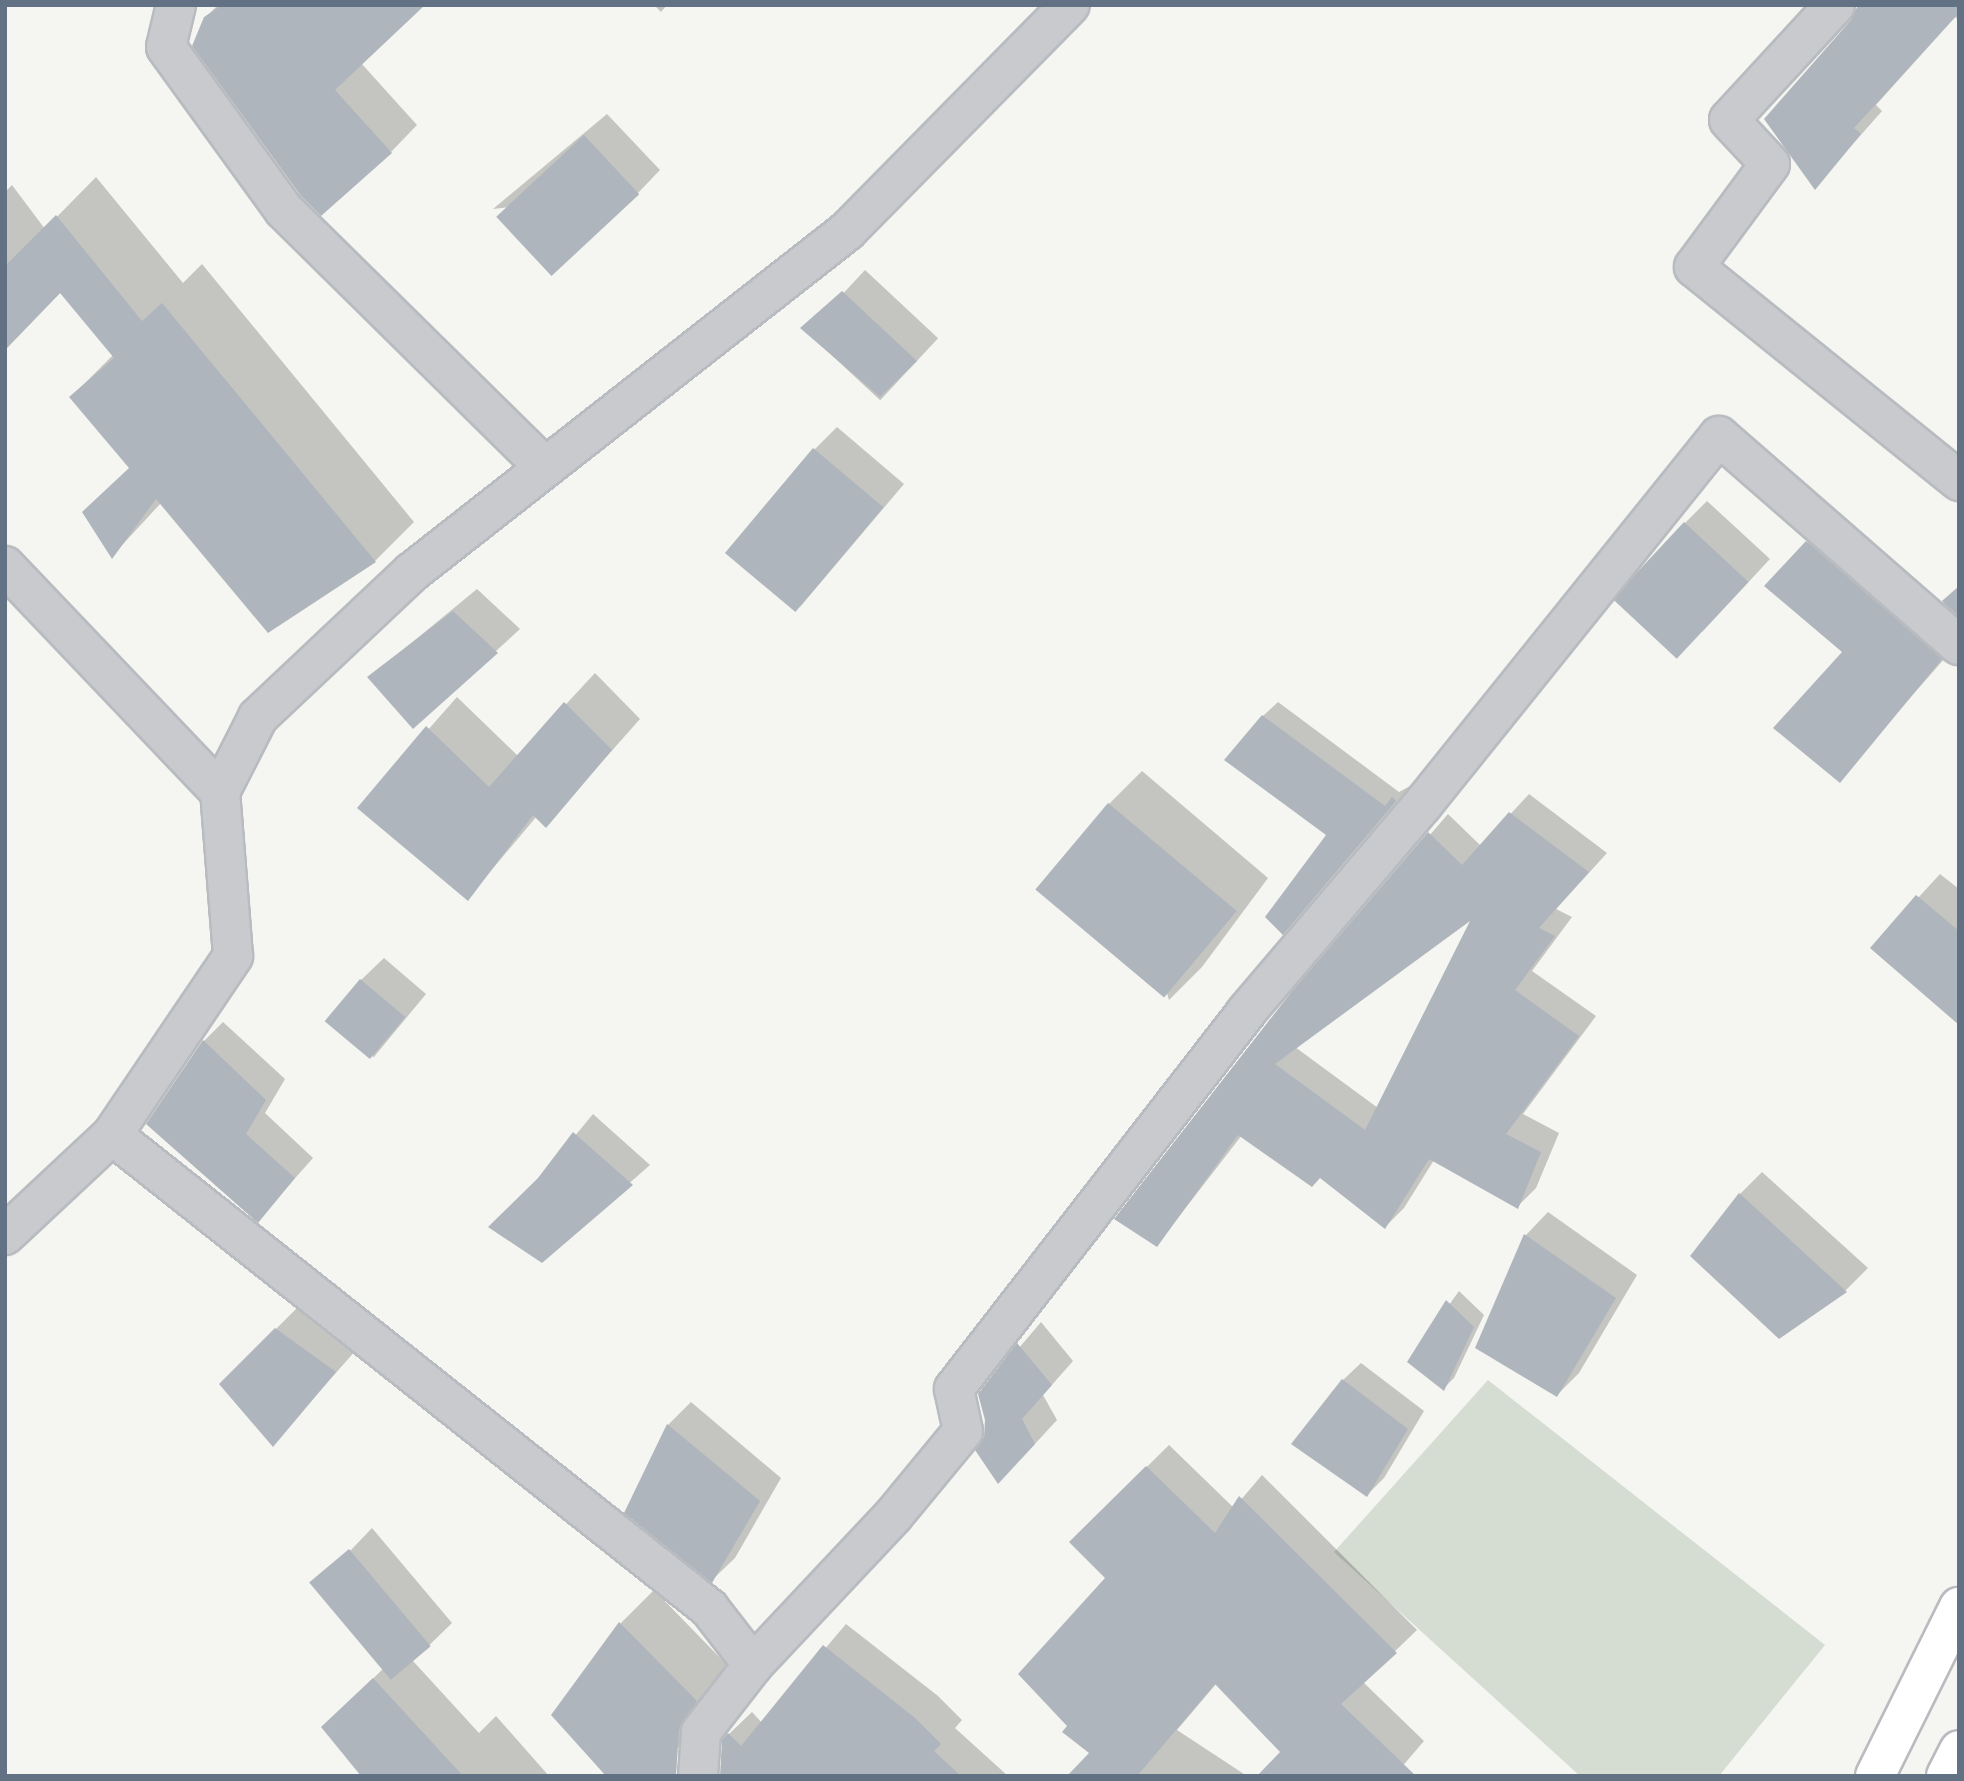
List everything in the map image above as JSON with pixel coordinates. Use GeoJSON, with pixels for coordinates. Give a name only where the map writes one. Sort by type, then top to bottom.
{"type":"FeatureCollection","features":[{"type":"Feature","properties":{"kind":"main road"},"geometry":{"type":"LineString","coordinates":[[1875,1776],[1959,1607]]}},
{"type":"Feature","properties":{"kind":"main road"},"geometry":{"type":"LineString","coordinates":[[1946,1776],[1959,1750]]}},
{"type":"Feature","properties":{"kind":"street"},"geometry":{"type":"LineString","coordinates":[[176,5],[166,47],[284,210],[544,466]]}},
{"type":"Feature","properties":{"kind":"street"},"geometry":{"type":"LineString","coordinates":[[5,1235],[112,1135],[233,956],[220,792],[258,717],[412,572],[847,231],[1070,5]]}},
{"type":"Feature","properties":{"kind":"street"},"geometry":{"type":"LineString","coordinates":[[1835,5],[1729,120],[1770,164],[1694,267],[1959,481]]}},
{"type":"Feature","properties":{"kind":"street"},"geometry":{"type":"LineString","coordinates":[[698,1776],[701,1732],[753,1665],[893,1516],[963,1431],[954,1389],[1246,1012],[1423,804],[1719,436],[1959,645]]}},
{"type":"Feature","properties":{"kind":"street"},"geometry":{"type":"LineString","coordinates":[[5,566],[220,792]]}},
{"type":"Feature","properties":{"kind":"street"},"geometry":{"type":"LineString","coordinates":[[112,1135],[709,1608],[753,1665]]}},
{"type":"Feature","properties":{"kind":"shaded area"},"geometry":{"type":"Polygon","coordinates":[[[1488,1380],[1825,1645],[1719,1776],[1580,1776],[1334,1552],[1488,1380]]]}},
{"type":"Feature","properties":{"kind":"building"},"geometry":{"type":"Polygon","coordinates":[[[222,5],[425,5],[335,90],[392,153],[321,216],[301,196],[192,46],[204,17],[222,5]]]}},
{"type":"Feature","properties":{"kind":"building"},"geometry":{"type":"Polygon","coordinates":[[[1858,5],[1959,5],[1959,13],[1854,128],[1861,134],[1815,190],[1764,119],[1851,20],[1858,5]]]}},
{"type":"Feature","properties":{"kind":"building"},"geometry":{"type":"Polygon","coordinates":[[[584,135],[639,194],[551,276],[496,217],[584,135]]]}},
{"type":"Feature","properties":{"kind":"building"},"geometry":{"type":"Polygon","coordinates":[[[56,215],[142,321],[162,303],[376,562],[268,633],[156,499],[112,559],[82,512],[129,468],[69,397],[114,358],[60,293],[5,350],[5,266],[56,215]]]}},
{"type":"Feature","properties":{"kind":"building"},"geometry":{"type":"Polygon","coordinates":[[[842,291],[917,361],[880,397],[800,328],[842,291]]]}},
{"type":"Feature","properties":{"kind":"building"},"geometry":{"type":"Polygon","coordinates":[[[813,448],[883,507],[795,612],[725,553],[813,448]]]}},
{"type":"Feature","properties":{"kind":"building"},"geometry":{"type":"Polygon","coordinates":[[[1684,522],[1748,582],[1677,659],[1612,599],[1684,522]]]}},
{"type":"Feature","properties":{"kind":"building"},"geometry":{"type":"Polygon","coordinates":[[[1806,541],[1942,659],[1840,783],[1773,728],[1842,652],[1764,586],[1806,541]]]}},
{"type":"Feature","properties":{"kind":"building"},"geometry":{"type":"Polygon","coordinates":[[[1959,586],[1959,616],[1942,601],[1959,586]]]}},
{"type":"Feature","properties":{"kind":"building"},"geometry":{"type":"Polygon","coordinates":[[[453,611],[498,653],[413,729],[367,677],[453,611]]]}},
{"type":"Feature","properties":{"kind":"building"},"geometry":{"type":"Polygon","coordinates":[[[564,702],[612,750],[546,828],[533,815],[468,901],[357,808],[426,726],[489,787],[564,702]]]}},
{"type":"Feature","properties":{"kind":"building"},"geometry":{"type":"Polygon","coordinates":[[[1262,715],[1385,806],[1392,797],[1396,801],[1283,935],[1265,917],[1326,835],[1224,760],[1262,715]]]}},
{"type":"Feature","properties":{"kind":"building"},"geometry":{"type":"Polygon","coordinates":[[[1108,803],[1237,911],[1164,998],[1035,890],[1108,803]]]}},
{"type":"Feature","properties":{"kind":"building"},"geometry":{"type":"Polygon","coordinates":[[[1509,812],[1589,872],[1539,928],[1555,936],[1515,990],[1579,1036],[1506,1134],[1541,1152],[1518,1209],[1429,1159],[1385,1229],[1320,1178],[1312,1187],[1238,1135],[1157,1247],[1114,1219],[1293,990],[1428,832],[1462,865],[1509,812]],[[1470,921],[1275,1064],[1365,1130],[1470,921]]]}},
{"type":"Feature","properties":{"kind":"building"},"geometry":{"type":"Polygon","coordinates":[[[1916,895],[1959,931],[1959,1025],[1870,948],[1916,895]]]}},
{"type":"Feature","properties":{"kind":"building"},"geometry":{"type":"Polygon","coordinates":[[[360,979],[405,1017],[370,1059],[325,1021],[360,979]]]}},
{"type":"Feature","properties":{"kind":"building"},"geometry":{"type":"Polygon","coordinates":[[[203,1040],[266,1100],[246,1134],[295,1178],[258,1223],[146,1124],[203,1040]]]}},
{"type":"Feature","properties":{"kind":"building"},"geometry":{"type":"Polygon","coordinates":[[[573,1132],[633,1185],[542,1263],[488,1227],[538,1178],[573,1132]]]}},
{"type":"Feature","properties":{"kind":"building"},"geometry":{"type":"Polygon","coordinates":[[[1739,1193],[1847,1292],[1779,1339],[1690,1256],[1739,1193]]]}},
{"type":"Feature","properties":{"kind":"building"},"geometry":{"type":"Polygon","coordinates":[[[1524,1234],[1616,1298],[1557,1397],[1475,1348],[1524,1234]]]}},
{"type":"Feature","properties":{"kind":"building"},"geometry":{"type":"Polygon","coordinates":[[[1446,1300],[1474,1327],[1444,1391],[1407,1362],[1446,1300]]]}},
{"type":"Feature","properties":{"kind":"building"},"geometry":{"type":"Polygon","coordinates":[[[275,1328],[336,1372],[273,1447],[219,1384],[275,1328]]]}},
{"type":"Feature","properties":{"kind":"building"},"geometry":{"type":"Polygon","coordinates":[[[1017,1343],[1052,1385],[1022,1419],[1035,1444],[998,1484],[975,1450],[984,1437],[985,1420],[978,1394],[1017,1343]]]}},
{"type":"Feature","properties":{"kind":"building"},"geometry":{"type":"Polygon","coordinates":[[[1342,1379],[1408,1429],[1367,1497],[1291,1444],[1342,1379]]]}},
{"type":"Feature","properties":{"kind":"building"},"geometry":{"type":"Polygon","coordinates":[[[667,1424],[760,1501],[712,1583],[624,1513],[667,1424]]]}},
{"type":"Feature","properties":{"kind":"building"},"geometry":{"type":"Polygon","coordinates":[[[1146,1466],[1215,1533],[1239,1496],[1397,1653],[1341,1704],[1416,1776],[1257,1776],[1280,1752],[1215,1684],[1137,1776],[1067,1776],[1089,1753],[1062,1732],[1067,1726],[1018,1674],[1105,1578],[1069,1542],[1146,1466]]]}},
{"type":"Feature","properties":{"kind":"building"},"geometry":{"type":"Polygon","coordinates":[[[349,1549],[431,1646],[391,1680],[309,1582],[349,1549]]]}},
{"type":"Feature","properties":{"kind":"building"},"geometry":{"type":"Polygon","coordinates":[[[619,1622],[697,1701],[679,1730],[676,1776],[606,1776],[551,1715],[619,1622]]]}},
{"type":"Feature","properties":{"kind":"building"},"geometry":{"type":"Polygon","coordinates":[[[823,1645],[915,1718],[941,1744],[934,1751],[961,1776],[720,1776],[722,1740],[728,1733],[741,1746],[823,1645]]]}},
{"type":"Feature","properties":{"kind":"building"},"geometry":{"type":"Polygon","coordinates":[[[373,1678],[463,1776],[361,1776],[321,1727],[373,1678]]]}}]}
